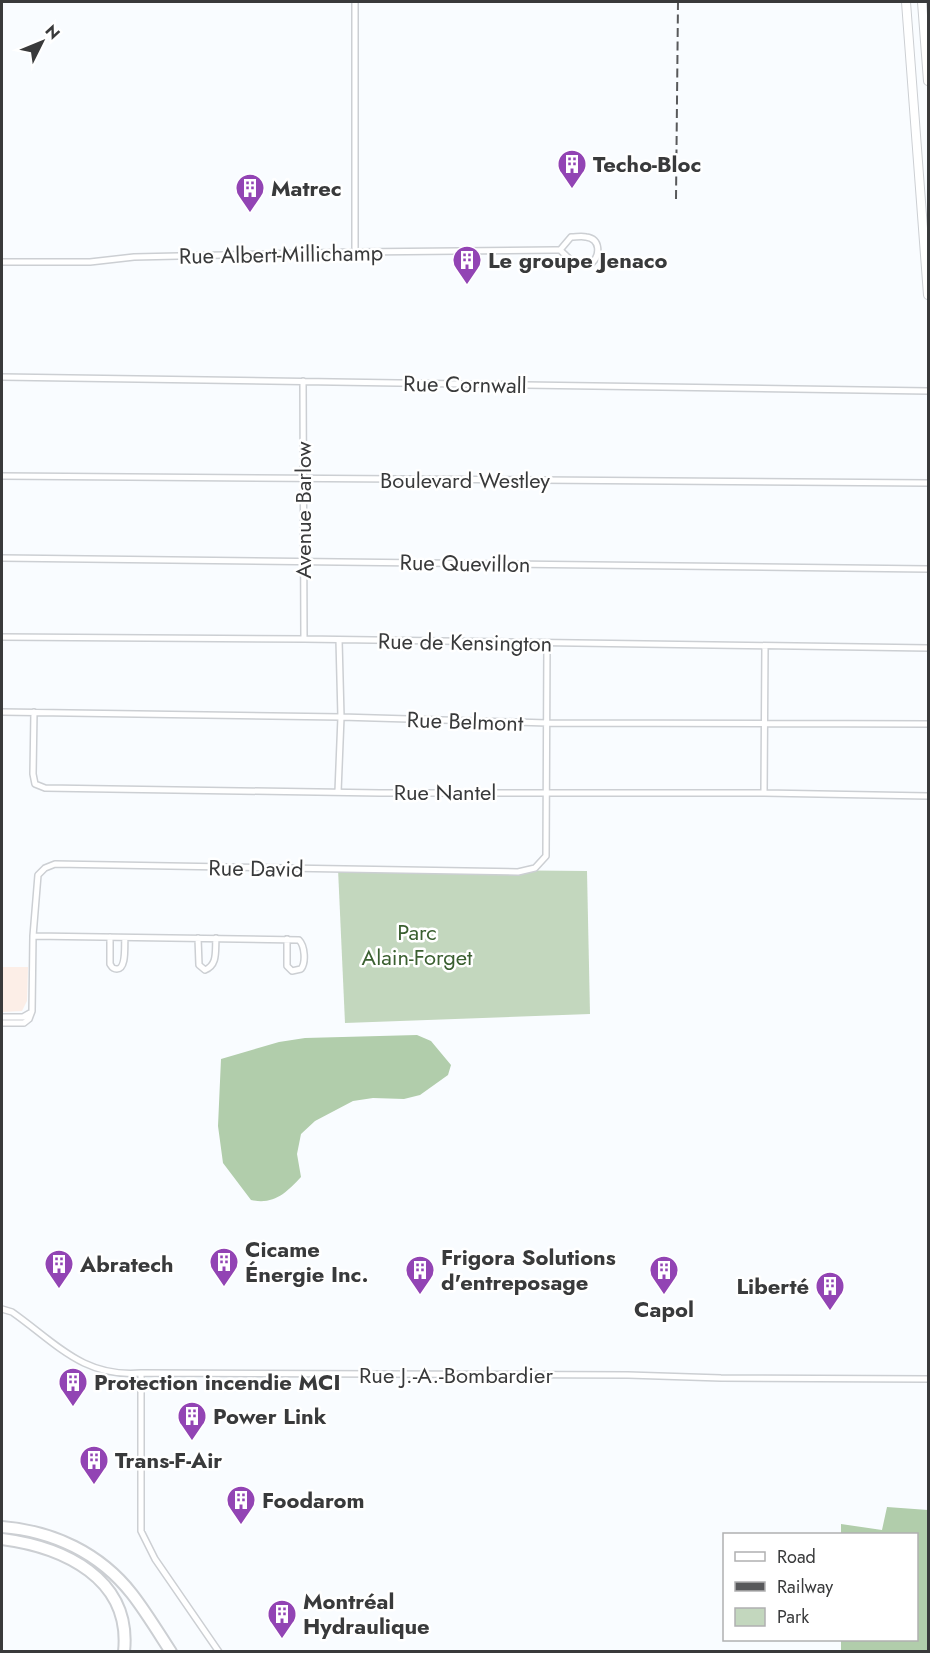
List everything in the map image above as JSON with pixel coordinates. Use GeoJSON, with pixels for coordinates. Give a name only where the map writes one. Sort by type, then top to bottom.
{"type":"FeatureCollection","features":[{"type":"Feature","properties":{"kind":"highway"},"geometry":{"type":"LineString","coordinates":[[2,1527],[32,1531],[53,1537],[73,1545],[98,1561],[132,1593],[171,1652]]}},
{"type":"Feature","properties":{"kind":"highway"},"geometry":{"type":"LineString","coordinates":[[2,1539],[31,1543],[49,1549],[75,1561],[96,1576],[111,1594],[121,1616],[124,1630],[124,1652]]}},
{"type":"Feature","properties":{"kind":"street"},"geometry":{"type":"LineString","coordinates":[[354,252],[355,2]]}},
{"type":"Feature","properties":{"kind":"street"},"geometry":{"type":"LineString","coordinates":[[906,2],[928,295]]}},
{"type":"Feature","properties":{"kind":"street"},"geometry":{"type":"LineString","coordinates":[[922,2],[928,81]]}},
{"type":"Feature","properties":{"kind":"street","name":"Rue Albert-Millichamp"},"geometry":{"type":"LineString","coordinates":[[2,262],[90,262],[141,257],[354,252],[560,250],[575,264],[592,263],[597,258],[599,248],[589,237],[571,237],[560,250]]}},
{"type":"Feature","properties":{"kind":"street","name":"Rue Cornwall"},"geometry":{"type":"LineString","coordinates":[[2,377],[928,391]]}},
{"type":"Feature","properties":{"kind":"street","name":"Avenue Barlow"},"geometry":{"type":"LineString","coordinates":[[303,381],[304,639]]}},
{"type":"Feature","properties":{"kind":"street","name":"Boulevard Westley"},"geometry":{"type":"LineString","coordinates":[[2,476],[928,483]]}},
{"type":"Feature","properties":{"kind":"street","name":"Rue Quevillon"},"geometry":{"type":"LineString","coordinates":[[2,558],[928,569]]}},
{"type":"Feature","properties":{"kind":"street","name":"Rue de Kensington"},"geometry":{"type":"LineString","coordinates":[[2,637],[928,648]]}},
{"type":"Feature","properties":{"kind":"street"},"geometry":{"type":"LineString","coordinates":[[338,792],[341,717],[339,640]]}},
{"type":"Feature","properties":{"kind":"street"},"geometry":{"type":"LineString","coordinates":[[546,792],[547,644]]}},
{"type":"Feature","properties":{"kind":"street"},"geometry":{"type":"LineString","coordinates":[[764,793],[765,646]]}},
{"type":"Feature","properties":{"kind":"street","name":"Rue Belmont"},"geometry":{"type":"LineString","coordinates":[[2,712],[341,717],[547,723],[928,724]]}},
{"type":"Feature","properties":{"kind":"street","name":"Rue Nantel"},"geometry":{"type":"LineString","coordinates":[[34,712],[33,774],[35,784],[45,788],[928,796]]}},
{"type":"Feature","properties":{"kind":"street","name":"Rue David"},"geometry":{"type":"LineString","coordinates":[[31,1012],[33,1007],[33,936],[38,875],[45,868],[55,864],[519,872],[535,868],[546,856],[546,792]]}},
{"type":"Feature","properties":{"kind":"street"},"geometry":{"type":"LineString","coordinates":[[33,936],[287,939],[299,940],[303,946],[301,969],[292,971],[287,966],[287,939]]}},
{"type":"Feature","properties":{"kind":"street"},"geometry":{"type":"LineString","coordinates":[[110,937],[110,963],[116,969],[121,968],[124,963],[124,938]]}},
{"type":"Feature","properties":{"kind":"street"},"geometry":{"type":"LineString","coordinates":[[198,938],[199,965],[205,970],[212,966],[215,960],[216,938]]}},
{"type":"Feature","properties":{"kind":"street"},"geometry":{"type":"LineString","coordinates":[[2,1017],[23,1017],[31,1012]]}},
{"type":"Feature","properties":{"kind":"street"},"geometry":{"type":"LineString","coordinates":[[2,1023],[22,1023],[29,1019],[31,1012]]}},
{"type":"Feature","properties":{"kind":"street","name":"Rue J.-A.-Bombardier"},"geometry":{"type":"LineString","coordinates":[[2,1309],[12,1312],[82,1363],[124,1374],[628,1375],[928,1379]]}},
{"type":"Feature","properties":{"kind":"street"},"geometry":{"type":"LineString","coordinates":[[141,1373],[141,1531],[155,1559],[219,1652]]}},
{"type":"Feature","properties":{"kind":"shaded area"},"geometry":{"type":"Polygon","coordinates":[[[2,967],[28,967],[27,1001],[22,1011],[2,1012],[2,967]]]}},
{"type":"Feature","properties":{"kind":"green space","name":"Parc Alain-Forget"},"geometry":{"type":"Polygon","coordinates":[[[338,869],[587,871],[590,1014],[345,1023],[338,869]]]}},
{"type":"Feature","properties":{"kind":"green space"},"geometry":{"type":"Polygon","coordinates":[[[417,1035],[431,1041],[451,1065],[448,1075],[420,1095],[404,1099],[373,1098],[353,1101],[315,1121],[301,1134],[297,1154],[301,1177],[290,1188],[273,1199],[251,1200],[223,1163],[218,1126],[221,1059],[279,1042],[305,1038],[417,1035]]]}},
{"type":"Feature","properties":{"kind":"green space"},"geometry":{"type":"Polygon","coordinates":[[[887,1507],[928,1510],[928,1651],[841,1651],[841,1641],[918,1641],[918,1533],[841,1533],[841,1524],[882,1530],[887,1507]]]}},
{"type":"Feature","properties":{"kind":"railway"},"geometry":{"type":"LineString","coordinates":[[676,199],[678,2]]}},
{"type":"Feature","properties":{"kind":"place","name":"Techo-Bloc"},"geometry":{"type":"Point","coordinates":[572,190]}},
{"type":"Feature","properties":{"kind":"place","name":"Matrec"},"geometry":{"type":"Point","coordinates":[250,214]}},
{"type":"Feature","properties":{"kind":"place","name":"Le groupe Jenaco"},"geometry":{"type":"Point","coordinates":[467,286]}},
{"type":"Feature","properties":{"kind":"place","name":"Cicame Énergie Inc."},"geometry":{"type":"Point","coordinates":[224,1288]}},
{"type":"Feature","properties":{"kind":"place","name":"Abratech"},"geometry":{"type":"Point","coordinates":[59,1290]}},
{"type":"Feature","properties":{"kind":"place","name":"Frigora Solutions d'entreposage"},"geometry":{"type":"Point","coordinates":[420,1296]}},
{"type":"Feature","properties":{"kind":"place","name":"Capol"},"geometry":{"type":"Point","coordinates":[664,1296]}},
{"type":"Feature","properties":{"kind":"place","name":"Liberté"},"geometry":{"type":"Point","coordinates":[830,1312]}},
{"type":"Feature","properties":{"kind":"place","name":"Protection incendie MCI"},"geometry":{"type":"Point","coordinates":[73,1408]}},
{"type":"Feature","properties":{"kind":"place","name":"Power Link"},"geometry":{"type":"Point","coordinates":[192,1442]}},
{"type":"Feature","properties":{"kind":"place","name":"Trans-F-Air"},"geometry":{"type":"Point","coordinates":[94,1486]}},
{"type":"Feature","properties":{"kind":"place","name":"Foodarom"},"geometry":{"type":"Point","coordinates":[241,1526]}},
{"type":"Feature","properties":{"kind":"place","name":"Montréal Hydraulique"},"geometry":{"type":"Point","coordinates":[282,1640]}}]}
